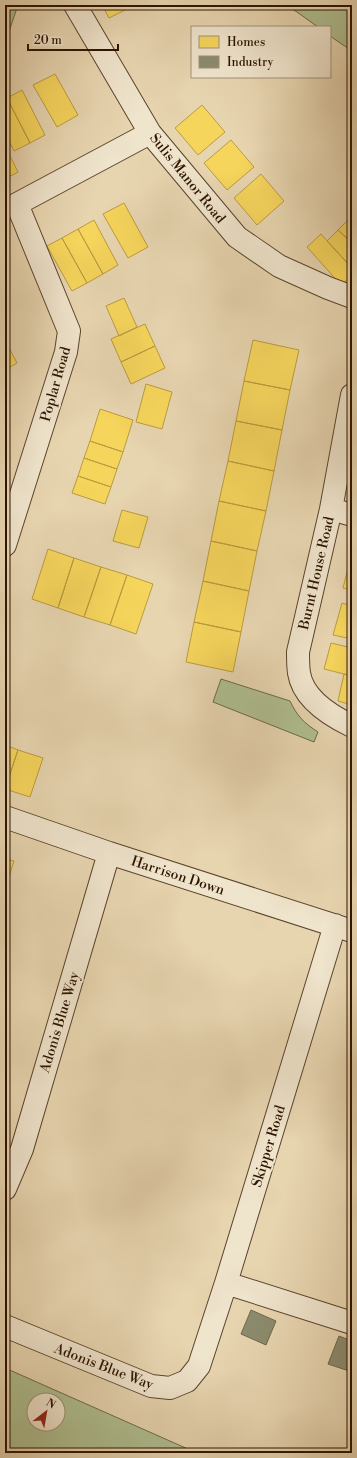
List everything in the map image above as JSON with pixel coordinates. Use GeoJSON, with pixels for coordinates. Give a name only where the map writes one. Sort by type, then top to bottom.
{"type":"FeatureCollection","features":[{"type":"Feature","properties":{"kind":"street","name":"Sulis Manor Road"},"geometry":{"type":"LineString","coordinates":[[75,5],[150,133],[237,237],[279,266],[352,297]]}},
{"type":"Feature","properties":{"kind":"street","name":"Poplar Road"},"geometry":{"type":"LineString","coordinates":[[5,545],[66,352],[69,331],[11,206],[150,133]]}},
{"type":"Feature","properties":{"kind":"street","name":"Burnt House Road"},"geometry":{"type":"LineString","coordinates":[[352,395],[331,509],[298,652],[299,675],[306,692],[319,706],[338,719],[352,726]]}},
{"type":"Feature","properties":{"kind":"street"},"geometry":{"type":"LineString","coordinates":[[331,509],[352,515]]}},
{"type":"Feature","properties":{"kind":"street","name":"Harrison Down"},"geometry":{"type":"LineString","coordinates":[[5,817],[109,854],[343,928]]}},
{"type":"Feature","properties":{"kind":"street","name":"Adonis Blue Way"},"geometry":{"type":"LineString","coordinates":[[5,1189],[22,1150],[109,854]]}},
{"type":"Feature","properties":{"kind":"street","name":"Skipper Road"},"geometry":{"type":"LineString","coordinates":[[199,1366],[343,928]]}},
{"type":"Feature","properties":{"kind":"street"},"geometry":{"type":"LineString","coordinates":[[226,1283],[352,1323]]}},
{"type":"Feature","properties":{"kind":"street","name":"Adonis Blue Way"},"geometry":{"type":"LineString","coordinates":[[5,1326],[151,1386],[170,1388],[187,1381],[199,1366]]}},
{"type":"Feature","properties":{"kind":"green space"},"geometry":{"type":"Polygon","coordinates":[[[5,5],[18,5],[5,43],[5,5]]]}},
{"type":"Feature","properties":{"kind":"green space"},"geometry":{"type":"Polygon","coordinates":[[[287,5],[352,5],[352,51],[331,37],[331,26],[317,26],[287,5]]]}},
{"type":"Feature","properties":{"kind":"green space"},"geometry":{"type":"Polygon","coordinates":[[[221,679],[290,701],[301,719],[318,732],[314,742],[213,702],[221,679]]]}},
{"type":"Feature","properties":{"kind":"green space"},"geometry":{"type":"Polygon","coordinates":[[[5,1368],[59,1392],[26,1392],[26,1432],[66,1432],[66,1395],[197,1453],[5,1453],[5,1368]]]}},
{"type":"Feature","properties":{"kind":"building: Homes"},"geometry":{"type":"Polygon","coordinates":[[[102,5],[125,5],[127,9],[109,18],[102,5]]]}},
{"type":"Feature","properties":{"kind":"building: Homes"},"geometry":{"type":"Polygon","coordinates":[[[55,74],[78,115],[57,127],[33,85],[55,74]]]}},
{"type":"Feature","properties":{"kind":"building: Homes"},"geometry":{"type":"Polygon","coordinates":[[[22,90],[45,135],[30,143],[7,98],[22,90]]]}},
{"type":"Feature","properties":{"kind":"building: Homes"},"geometry":{"type":"Polygon","coordinates":[[[7,98],[30,143],[14,151],[5,133],[5,99],[7,98]]]}},
{"type":"Feature","properties":{"kind":"building: Homes"},"geometry":{"type":"Polygon","coordinates":[[[202,105],[225,132],[198,155],[175,128],[202,105]]]}},
{"type":"Feature","properties":{"kind":"building: Homes"},"geometry":{"type":"Polygon","coordinates":[[[231,140],[254,167],[227,190],[204,163],[231,140]]]}},
{"type":"Feature","properties":{"kind":"building: Homes"},"geometry":{"type":"Polygon","coordinates":[[[5,146],[18,172],[5,179],[5,146]]]}},
{"type":"Feature","properties":{"kind":"building: Homes"},"geometry":{"type":"Polygon","coordinates":[[[261,174],[284,201],[257,225],[234,198],[261,174]]]}},
{"type":"Feature","properties":{"kind":"building: Homes"},"geometry":{"type":"Polygon","coordinates":[[[124,203],[148,247],[128,258],[103,214],[124,203]]]}},
{"type":"Feature","properties":{"kind":"building: Homes"},"geometry":{"type":"Polygon","coordinates":[[[351,217],[352,218],[352,243],[338,230],[351,217]]]}},
{"type":"Feature","properties":{"kind":"building: Homes"},"geometry":{"type":"Polygon","coordinates":[[[94,220],[118,265],[103,274],[78,229],[94,220]]]}},
{"type":"Feature","properties":{"kind":"building: Homes"},"geometry":{"type":"Polygon","coordinates":[[[78,229],[103,274],[87,283],[62,238],[78,229]]]}},
{"type":"Feature","properties":{"kind":"building: Homes"},"geometry":{"type":"Polygon","coordinates":[[[338,230],[352,243],[352,268],[327,241],[338,230]]]}},
{"type":"Feature","properties":{"kind":"building: Homes"},"geometry":{"type":"Polygon","coordinates":[[[321,234],[352,268],[352,275],[341,285],[307,247],[321,234]]]}},
{"type":"Feature","properties":{"kind":"building: Homes"},"geometry":{"type":"Polygon","coordinates":[[[62,238],[87,283],[72,291],[47,246],[62,238]]]}},
{"type":"Feature","properties":{"kind":"building: Homes"},"geometry":{"type":"Polygon","coordinates":[[[124,298],[137,327],[119,336],[106,306],[124,298]]]}},
{"type":"Feature","properties":{"kind":"building: Homes"},"geometry":{"type":"Polygon","coordinates":[[[145,324],[155,346],[121,362],[111,339],[145,324]]]}},
{"type":"Feature","properties":{"kind":"building: Homes"},"geometry":{"type":"Polygon","coordinates":[[[253,340],[299,350],[290,390],[244,381],[253,340]]]}},
{"type":"Feature","properties":{"kind":"building: Homes"},"geometry":{"type":"Polygon","coordinates":[[[7,344],[17,363],[5,370],[5,346],[7,344]]]}},
{"type":"Feature","properties":{"kind":"building: Homes"},"geometry":{"type":"Polygon","coordinates":[[[155,346],[165,368],[131,384],[121,362],[155,346]]]}},
{"type":"Feature","properties":{"kind":"building: Homes"},"geometry":{"type":"Polygon","coordinates":[[[244,381],[290,390],[282,430],[236,421],[244,381]]]}},
{"type":"Feature","properties":{"kind":"building: Homes"},"geometry":{"type":"Polygon","coordinates":[[[146,384],[172,392],[162,429],[136,422],[146,384]]]}},
{"type":"Feature","properties":{"kind":"building: Homes"},"geometry":{"type":"Polygon","coordinates":[[[100,409],[133,420],[123,452],[90,441],[100,409]]]}},
{"type":"Feature","properties":{"kind":"building: Homes"},"geometry":{"type":"Polygon","coordinates":[[[236,421],[282,430],[274,471],[228,461],[236,421]]]}},
{"type":"Feature","properties":{"kind":"building: Homes"},"geometry":{"type":"Polygon","coordinates":[[[90,441],[123,452],[117,469],[84,458],[90,441]]]}},
{"type":"Feature","properties":{"kind":"building: Homes"},"geometry":{"type":"Polygon","coordinates":[[[84,458],[117,469],[111,487],[78,476],[84,458]]]}},
{"type":"Feature","properties":{"kind":"building: Homes"},"geometry":{"type":"Polygon","coordinates":[[[228,461],[274,471],[266,511],[219,501],[228,461]]]}},
{"type":"Feature","properties":{"kind":"building: Homes"},"geometry":{"type":"Polygon","coordinates":[[[78,476],[111,487],[105,504],[72,493],[78,476]]]}},
{"type":"Feature","properties":{"kind":"building: Homes"},"geometry":{"type":"Polygon","coordinates":[[[219,501],[266,511],[257,551],[211,541],[219,501]]]}},
{"type":"Feature","properties":{"kind":"building: Homes"},"geometry":{"type":"Polygon","coordinates":[[[122,510],[148,517],[139,548],[113,541],[122,510]]]}},
{"type":"Feature","properties":{"kind":"building: Homes"},"geometry":{"type":"Polygon","coordinates":[[[211,541],[257,551],[249,591],[203,581],[211,541]]]}},
{"type":"Feature","properties":{"kind":"building: Homes"},"geometry":{"type":"Polygon","coordinates":[[[48,549],[74,558],[58,608],[32,599],[48,549]]]}},
{"type":"Feature","properties":{"kind":"building: Homes"},"geometry":{"type":"Polygon","coordinates":[[[74,558],[101,567],[84,617],[58,608],[74,558]]]}},
{"type":"Feature","properties":{"kind":"building: Homes"},"geometry":{"type":"Polygon","coordinates":[[[350,560],[352,561],[352,590],[343,588],[350,560]]]}},
{"type":"Feature","properties":{"kind":"building: Homes"},"geometry":{"type":"Polygon","coordinates":[[[101,567],[127,575],[110,625],[84,617],[101,567]]]}},
{"type":"Feature","properties":{"kind":"building: Homes"},"geometry":{"type":"Polygon","coordinates":[[[127,575],[153,584],[136,634],[110,625],[127,575]]]}},
{"type":"Feature","properties":{"kind":"building: Homes"},"geometry":{"type":"Polygon","coordinates":[[[203,581],[249,591],[241,632],[194,622],[203,581]]]}},
{"type":"Feature","properties":{"kind":"building: Homes"},"geometry":{"type":"Polygon","coordinates":[[[342,603],[352,606],[352,639],[333,635],[342,603]]]}},
{"type":"Feature","properties":{"kind":"building: Homes"},"geometry":{"type":"Polygon","coordinates":[[[194,622],[241,632],[233,672],[186,662],[194,622]]]}},
{"type":"Feature","properties":{"kind":"building: Homes"},"geometry":{"type":"Polygon","coordinates":[[[331,643],[352,648],[352,676],[324,669],[331,643]]]}},
{"type":"Feature","properties":{"kind":"building: Homes"},"geometry":{"type":"Polygon","coordinates":[[[344,674],[352,676],[352,705],[338,701],[344,674]]]}},
{"type":"Feature","properties":{"kind":"building: Homes"},"geometry":{"type":"Polygon","coordinates":[[[5,745],[18,750],[5,789],[5,745]]]}},
{"type":"Feature","properties":{"kind":"building: Homes"},"geometry":{"type":"Polygon","coordinates":[[[18,750],[43,758],[30,797],[5,789],[18,750]]]}},
{"type":"Feature","properties":{"kind":"building: Homes"},"geometry":{"type":"Polygon","coordinates":[[[5,859],[14,861],[7,883],[5,883],[5,859]]]}},
{"type":"Feature","properties":{"kind":"building: Industry"},"geometry":{"type":"Polygon","coordinates":[[[251,1310],[276,1321],[266,1345],[241,1334],[251,1310]]]}},
{"type":"Feature","properties":{"kind":"building: Industry"},"geometry":{"type":"Polygon","coordinates":[[[339,1336],[352,1341],[352,1372],[328,1364],[339,1336]]]}}]}
